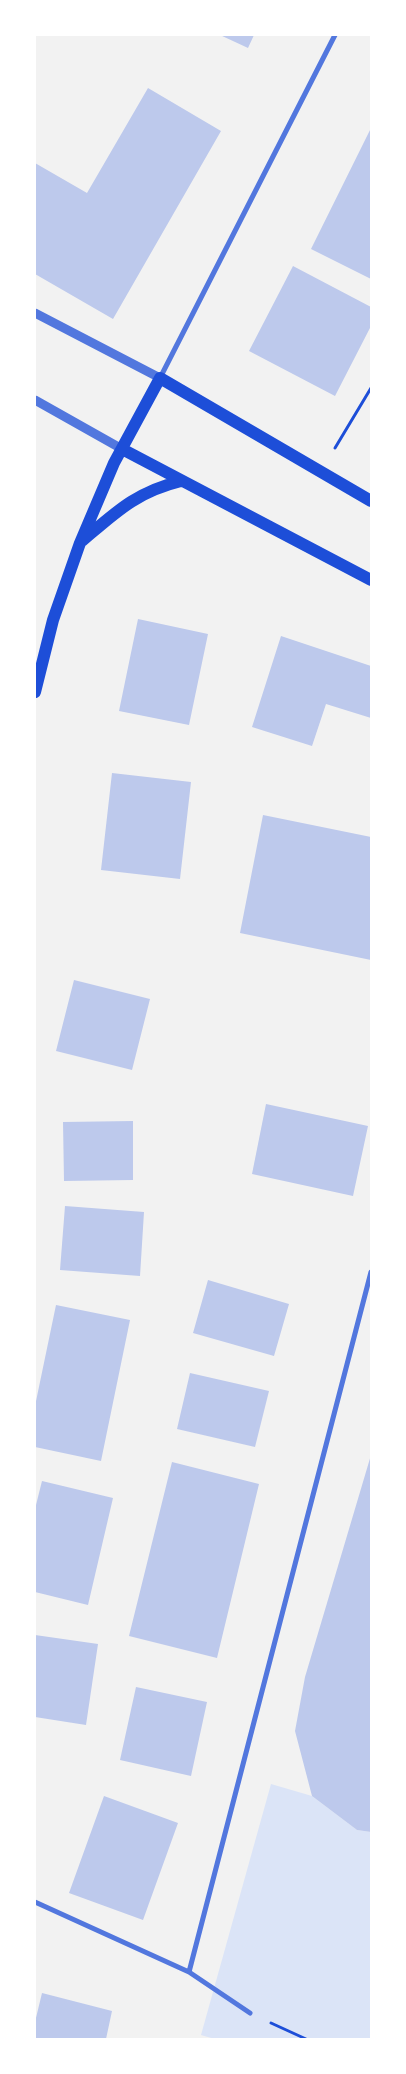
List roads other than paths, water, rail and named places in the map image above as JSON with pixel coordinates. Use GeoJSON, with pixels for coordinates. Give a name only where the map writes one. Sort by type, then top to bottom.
{"type":"FeatureCollection","features":[{"type":"Feature","properties":{"kind":"main road"},"geometry":{"type":"LineString","coordinates":[[35,692],[53,620],[80,543],[114,463],[160,378],[371,502]]}},
{"type":"Feature","properties":{"kind":"main road"},"geometry":{"type":"LineString","coordinates":[[122,449],[371,580]]}},
{"type":"Feature","properties":{"kind":"main road"},"geometry":{"type":"LineString","coordinates":[[80,543],[122,507],[141,494],[159,486],[181,481]]}},
{"type":"Feature","properties":{"kind":"street"},"geometry":{"type":"LineString","coordinates":[[35,313],[160,378],[335,35]]}},
{"type":"Feature","properties":{"kind":"street"},"geometry":{"type":"LineString","coordinates":[[35,400],[122,449]]}},
{"type":"Feature","properties":{"kind":"street"},"geometry":{"type":"LineString","coordinates":[[189,1972],[371,1272]]}},
{"type":"Feature","properties":{"kind":"street"},"geometry":{"type":"LineString","coordinates":[[35,1902],[189,1972],[250,2013]]}}]}
